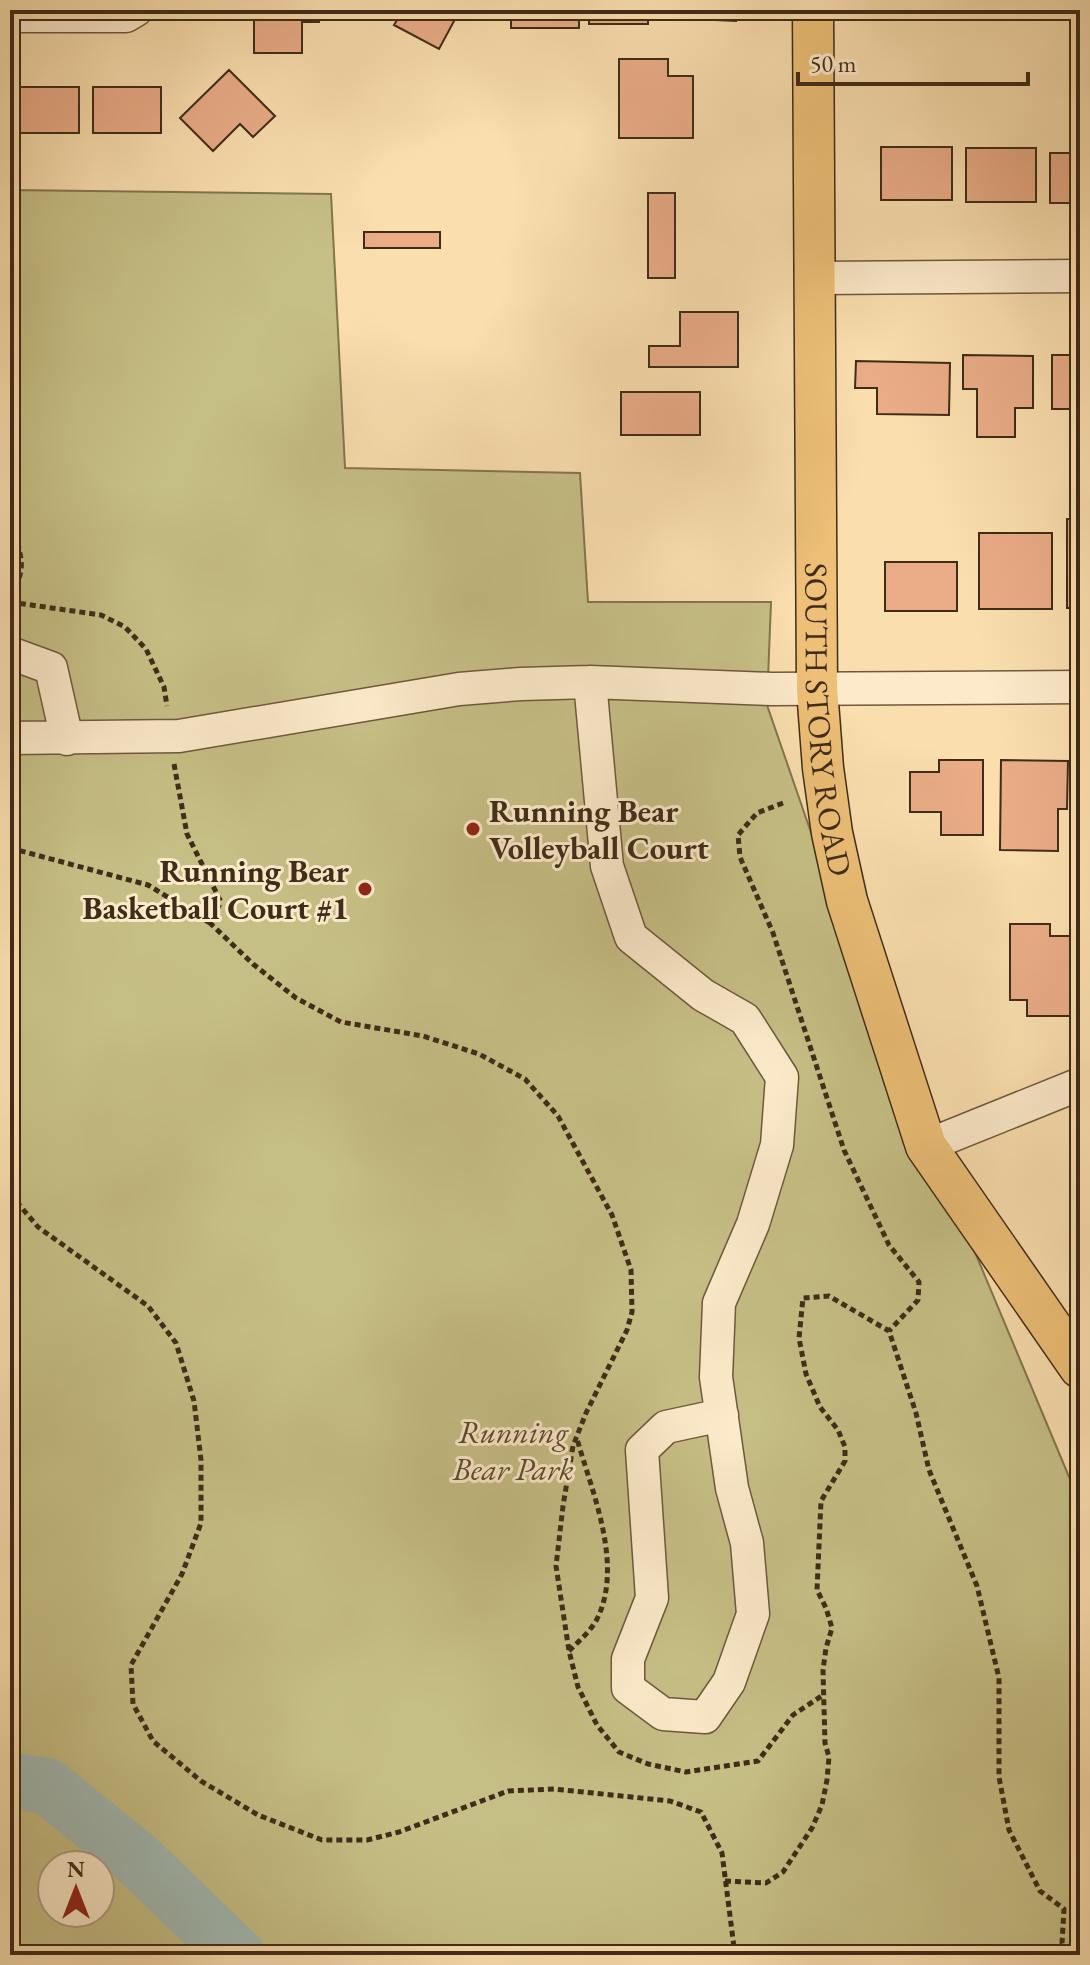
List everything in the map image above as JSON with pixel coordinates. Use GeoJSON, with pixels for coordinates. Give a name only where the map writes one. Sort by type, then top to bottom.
{"type":"FeatureCollection","features":[{"type":"Feature","properties":{"kind":"main road","name":"SOUTH STORY ROAD"},"geometry":{"type":"LineString","coordinates":[[813,10],[817,278],[817,689],[832,833],[847,901],[926,1146],[1080,1368]]}},
{"type":"Feature","properties":{"kind":"street"},"geometry":{"type":"LineString","coordinates":[[10,16],[126,16],[136,10]]}},
{"type":"Feature","properties":{"kind":"street"},"geometry":{"type":"LineString","coordinates":[[817,278],[1080,276]]}},
{"type":"Feature","properties":{"kind":"street"},"geometry":{"type":"LineString","coordinates":[[10,653],[51,668],[67,739]]}},
{"type":"Feature","properties":{"kind":"street"},"geometry":{"type":"LineString","coordinates":[[590,682],[607,866],[631,937],[703,995],[745,1019],[782,1077],[777,1145],[753,1224],[719,1303],[716,1377],[722,1415],[732,1488],[747,1543],[753,1614],[729,1682],[705,1717],[663,1714],[628,1688],[628,1659],[652,1598],[642,1450],[666,1427],[722,1415]]}},
{"type":"Feature","properties":{"kind":"street"},"geometry":{"type":"LineString","coordinates":[[10,738],[170,737],[459,689],[590,682],[817,689],[1080,687]]}},
{"type":"Feature","properties":{"kind":"street"},"geometry":{"type":"LineString","coordinates":[[926,1146],[1080,1084]]}},
{"type":"Feature","properties":{"kind":"path"},"geometry":{"type":"LineString","coordinates":[[10,524],[21,569],[12,591],[13,602],[101,615],[125,627],[146,649],[164,687],[176,784],[187,834],[221,902],[210,923]]}},
{"type":"Feature","properties":{"kind":"path"},"geometry":{"type":"LineString","coordinates":[[783,803],[757,813],[738,835],[740,857],[773,933],[844,1150],[889,1245],[919,1282],[918,1300],[889,1331]]}},
{"type":"Feature","properties":{"kind":"path"},"geometry":{"type":"LineString","coordinates":[[10,848],[148,885],[210,923],[253,964],[296,998],[341,1022],[423,1036],[479,1054],[525,1079],[558,1116],[612,1215],[631,1270],[632,1312],[627,1330],[576,1438],[563,1506],[556,1566],[569,1651],[578,1687],[597,1725],[619,1752],[648,1764],[686,1772],[758,1761],[793,1715],[823,1695]]}},
{"type":"Feature","properties":{"kind":"path"},"geometry":{"type":"LineString","coordinates":[[10,1194],[38,1227],[148,1306],[176,1343],[194,1401],[201,1460],[201,1523],[182,1574],[131,1665],[133,1704],[153,1741],[201,1781],[258,1815],[322,1840],[367,1840],[399,1832],[508,1791],[554,1789],[670,1801],[701,1812],[722,1853],[735,1955]]}},
{"type":"Feature","properties":{"kind":"path"},"geometry":{"type":"LineString","coordinates":[[725,1881],[766,1883],[783,1872],[812,1828],[822,1805],[829,1757],[825,1743],[823,1695],[826,1648],[832,1628],[817,1590],[821,1501],[845,1461],[845,1447],[838,1430],[820,1407],[806,1374],[799,1338],[803,1298],[829,1296],[889,1331],[916,1413],[929,1470],[977,1586],[999,1678],[999,1777],[1009,1830],[1040,1891],[1064,1909],[1062,1943],[1071,1955]]}},
{"type":"Feature","properties":{"kind":"path"},"geometry":{"type":"LineString","coordinates":[[569,1651],[588,1633],[598,1616],[608,1582],[606,1546],[576,1438]]}},
{"type":"Feature","properties":{"kind":"green space","name":"Running Bear Park"},"geometry":{"type":"Polygon","coordinates":[[[10,190],[331,194],[345,468],[580,473],[588,602],[771,602],[767,705],[866,992],[1080,1503],[1080,1955],[10,1955],[10,190]]]}},
{"type":"Feature","properties":{"kind":"building"},"geometry":{"type":"Polygon","coordinates":[[[254,10],[319,10],[319,22],[302,22],[302,53],[254,53],[254,10]]]}},
{"type":"Feature","properties":{"kind":"building"},"geometry":{"type":"Polygon","coordinates":[[[403,10],[460,10],[439,49],[394,25],[403,10]]]}},
{"type":"Feature","properties":{"kind":"building"},"geometry":{"type":"Polygon","coordinates":[[[511,10],[579,10],[579,28],[511,28],[511,10]]]}},
{"type":"Feature","properties":{"kind":"building"},"geometry":{"type":"Polygon","coordinates":[[[589,10],[648,10],[648,24],[589,24],[589,10]]]}},
{"type":"Feature","properties":{"kind":"building"},"geometry":{"type":"Polygon","coordinates":[[[671,10],[736,10],[736,21],[671,18],[671,10]]]}},
{"type":"Feature","properties":{"kind":"building"},"geometry":{"type":"Polygon","coordinates":[[[619,59],[668,59],[668,76],[693,76],[693,138],[619,138],[619,59]]]}},
{"type":"Feature","properties":{"kind":"building"},"geometry":{"type":"Polygon","coordinates":[[[229,70],[275,116],[253,137],[240,124],[213,151],[180,118],[229,70]]]}},
{"type":"Feature","properties":{"kind":"building"},"geometry":{"type":"Polygon","coordinates":[[[10,87],[79,87],[79,133],[10,133],[10,87]]]}},
{"type":"Feature","properties":{"kind":"building"},"geometry":{"type":"Polygon","coordinates":[[[93,87],[161,87],[161,133],[93,133],[93,87]]]}},
{"type":"Feature","properties":{"kind":"building"},"geometry":{"type":"Polygon","coordinates":[[[881,147],[952,147],[952,200],[881,200],[881,147]]]}},
{"type":"Feature","properties":{"kind":"building"},"geometry":{"type":"Polygon","coordinates":[[[966,148],[1036,148],[1036,202],[966,202],[966,148]]]}},
{"type":"Feature","properties":{"kind":"building"},"geometry":{"type":"Polygon","coordinates":[[[1050,153],[1080,153],[1080,203],[1050,203],[1050,153]]]}},
{"type":"Feature","properties":{"kind":"building"},"geometry":{"type":"Polygon","coordinates":[[[648,193],[675,193],[675,278],[648,278],[648,193]]]}},
{"type":"Feature","properties":{"kind":"building"},"geometry":{"type":"Polygon","coordinates":[[[364,232],[440,232],[440,248],[364,248],[364,232]]]}},
{"type":"Feature","properties":{"kind":"building"},"geometry":{"type":"Polygon","coordinates":[[[680,312],[738,312],[738,367],[649,367],[649,346],[680,346],[680,312]]]}},
{"type":"Feature","properties":{"kind":"building"},"geometry":{"type":"Polygon","coordinates":[[[963,355],[1033,356],[1033,408],[1015,408],[1015,437],[977,437],[977,389],[963,389],[963,355]]]}},
{"type":"Feature","properties":{"kind":"building"},"geometry":{"type":"Polygon","coordinates":[[[1052,355],[1080,355],[1080,409],[1052,409],[1052,355]]]}},
{"type":"Feature","properties":{"kind":"building"},"geometry":{"type":"Polygon","coordinates":[[[856,361],[950,363],[949,415],[877,414],[877,388],[855,388],[856,361]]]}},
{"type":"Feature","properties":{"kind":"building"},"geometry":{"type":"Polygon","coordinates":[[[621,392],[700,392],[700,435],[621,435],[621,392]]]}},
{"type":"Feature","properties":{"kind":"building"},"geometry":{"type":"Polygon","coordinates":[[[1067,519],[1080,519],[1080,608],[1067,608],[1067,519]]]}},
{"type":"Feature","properties":{"kind":"building"},"geometry":{"type":"Polygon","coordinates":[[[979,533],[1052,533],[1052,609],[979,609],[979,533]]]}},
{"type":"Feature","properties":{"kind":"building"},"geometry":{"type":"Polygon","coordinates":[[[885,562],[957,562],[957,611],[885,611],[885,562]]]}},
{"type":"Feature","properties":{"kind":"building"},"geometry":{"type":"Polygon","coordinates":[[[939,760],[983,760],[983,835],[941,835],[941,812],[910,812],[910,772],[939,772],[939,760]]]}},
{"type":"Feature","properties":{"kind":"building"},"geometry":{"type":"Polygon","coordinates":[[[1001,760],[1068,761],[1067,809],[1058,809],[1058,851],[1000,850],[1001,760]]]}},
{"type":"Feature","properties":{"kind":"building"},"geometry":{"type":"Polygon","coordinates":[[[1010,924],[1050,924],[1050,936],[1073,936],[1073,1016],[1027,1016],[1027,1000],[1010,1000],[1010,924]]]}},
{"type":"Feature","properties":{"kind":"waterway"},"geometry":{"type":"LineString","coordinates":[[10,1780],[47,1786],[135,1857],[237,1955]]}},
{"type":"Feature","properties":{"kind":"place","name":"Running Bear Volleyball Court"},"geometry":{"type":"Point","coordinates":[473,829]}},
{"type":"Feature","properties":{"kind":"place","name":"Running Bear Basketball Court #1"},"geometry":{"type":"Point","coordinates":[365,889]}}]}
